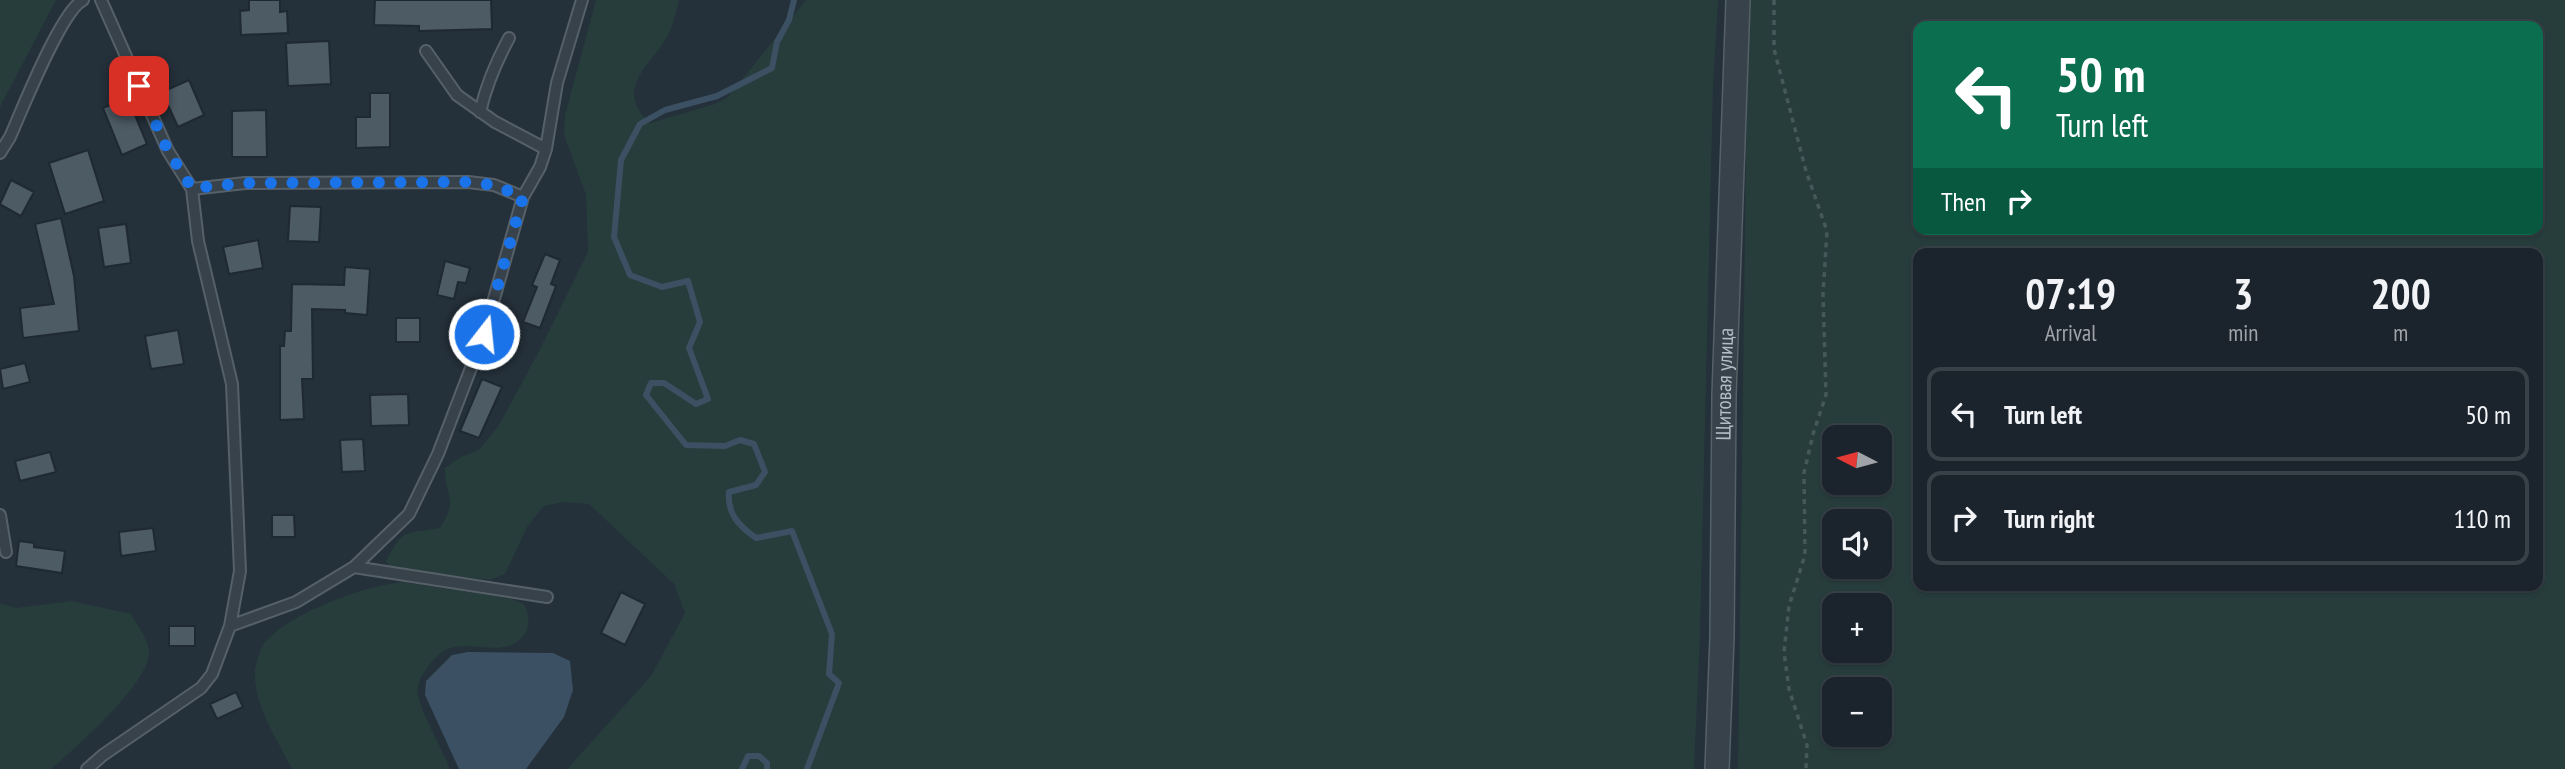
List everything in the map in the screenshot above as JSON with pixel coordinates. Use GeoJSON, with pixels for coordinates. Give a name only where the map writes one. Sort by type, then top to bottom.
{"type":"FeatureCollection","features":[{"type":"Feature","properties":{"kind":"street","name":"Щитовая улица"},"geometry":{"type":"LineString","coordinates":[[1717,769],[1722,637],[1724,395],[1738,0]]}},
{"type":"Feature","properties":{"kind":"lane"},"geometry":{"type":"LineString","coordinates":[[0,153],[65,19],[79,1],[83,0]]}},
{"type":"Feature","properties":{"kind":"lane"},"geometry":{"type":"LineString","coordinates":[[87,769],[201,688],[212,674],[230,626],[240,571],[232,384],[198,241],[192,188],[168,151],[101,0]]}},
{"type":"Feature","properties":{"kind":"lane"},"geometry":{"type":"LineString","coordinates":[[230,626],[296,602],[354,567],[409,514],[438,454],[484,334],[523,197],[540,167],[546,149],[557,83],[582,0]]}},
{"type":"Feature","properties":{"kind":"lane"},"geometry":{"type":"LineString","coordinates":[[480,112],[499,56],[509,38]]}},
{"type":"Feature","properties":{"kind":"lane"},"geometry":{"type":"LineString","coordinates":[[426,51],[457,94],[480,112],[546,149]]}},
{"type":"Feature","properties":{"kind":"lane"},"geometry":{"type":"LineString","coordinates":[[192,188],[245,183],[468,182],[494,185],[523,197]]}},
{"type":"Feature","properties":{"kind":"lane"},"geometry":{"type":"LineString","coordinates":[[0,515],[6,552]]}},
{"type":"Feature","properties":{"kind":"lane"},"geometry":{"type":"LineString","coordinates":[[354,567],[547,597]]}},
{"type":"Feature","properties":{"kind":"path"},"geometry":{"type":"LineString","coordinates":[[1774,0],[1774,49],[1806,172],[1826,231],[1823,294],[1826,395],[1812,434],[1804,473],[1805,555],[1789,606],[1784,652],[1789,689],[1807,745],[1806,769]]}},
{"type":"Feature","properties":{"kind":"green space"},"geometry":{"type":"Polygon","coordinates":[[[0,0],[56,0],[0,107],[0,0]]]}},
{"type":"Feature","properties":{"kind":"green space"},"geometry":{"type":"Polygon","coordinates":[[[596,0],[679,0],[669,33],[644,69],[635,89],[635,100],[650,123],[715,104],[728,97],[806,0],[1718,0],[1713,87],[1700,634],[1694,769],[567,769],[651,676],[685,613],[674,584],[589,504],[563,502],[544,506],[527,527],[505,574],[490,580],[390,568],[386,561],[406,534],[440,528],[450,504],[445,468],[459,458],[480,449],[499,425],[588,252],[586,195],[564,135],[565,115],[596,0]]]}},
{"type":"Feature","properties":{"kind":"green space"},"geometry":{"type":"Polygon","coordinates":[[[1748,0],[2565,0],[2565,769],[1738,769],[1748,0]]]}},
{"type":"Feature","properties":{"kind":"green space"},"geometry":{"type":"Polygon","coordinates":[[[402,582],[509,598],[524,604],[527,612],[528,627],[517,642],[510,646],[492,648],[450,648],[434,659],[418,685],[420,703],[450,769],[292,769],[268,724],[256,689],[255,668],[264,644],[278,630],[311,610],[368,589],[402,582]]]}},
{"type":"Feature","properties":{"kind":"green space"},"geometry":{"type":"Polygon","coordinates":[[[72,601],[131,614],[147,644],[149,654],[145,667],[108,716],[51,769],[0,769],[0,603],[16,608],[72,601]]]}},
{"type":"Feature","properties":{"kind":"water"},"geometry":{"type":"Polygon","coordinates":[[[468,652],[553,653],[570,661],[573,690],[564,717],[526,769],[459,769],[425,695],[426,681],[452,655],[468,652]]]}},
{"type":"Feature","properties":{"kind":"building"},"geometry":{"type":"Polygon","coordinates":[[[249,0],[280,0],[280,12],[287,11],[288,33],[241,35],[240,11],[249,10],[249,0]]]}},
{"type":"Feature","properties":{"kind":"building"},"geometry":{"type":"Polygon","coordinates":[[[375,0],[491,0],[492,29],[419,31],[419,26],[374,25],[375,0]]]}},
{"type":"Feature","properties":{"kind":"building"},"geometry":{"type":"Polygon","coordinates":[[[329,41],[331,84],[288,86],[286,43],[329,41]]]}},
{"type":"Feature","properties":{"kind":"building"},"geometry":{"type":"Polygon","coordinates":[[[189,80],[204,115],[178,127],[162,92],[189,80]]]}},
{"type":"Feature","properties":{"kind":"building"},"geometry":{"type":"Polygon","coordinates":[[[370,93],[390,93],[390,147],[356,148],[356,117],[370,117],[370,93]]]}},
{"type":"Feature","properties":{"kind":"building"},"geometry":{"type":"Polygon","coordinates":[[[128,98],[147,144],[122,155],[103,108],[128,98]]]}},
{"type":"Feature","properties":{"kind":"building"},"geometry":{"type":"Polygon","coordinates":[[[266,110],[267,157],[232,157],[232,111],[266,110]]]}},
{"type":"Feature","properties":{"kind":"building"},"geometry":{"type":"Polygon","coordinates":[[[88,150],[104,201],[65,214],[49,163],[88,150]]]}},
{"type":"Feature","properties":{"kind":"building"},"geometry":{"type":"Polygon","coordinates":[[[11,180],[34,192],[21,216],[0,204],[11,180]]]}},
{"type":"Feature","properties":{"kind":"building"},"geometry":{"type":"Polygon","coordinates":[[[290,206],[321,207],[319,242],[288,241],[290,206]]]}},
{"type":"Feature","properties":{"kind":"building"},"geometry":{"type":"Polygon","coordinates":[[[61,218],[74,276],[79,331],[23,338],[20,308],[54,304],[35,224],[61,218]]]}},
{"type":"Feature","properties":{"kind":"building"},"geometry":{"type":"Polygon","coordinates":[[[126,224],[131,263],[104,267],[98,228],[126,224]]]}},
{"type":"Feature","properties":{"kind":"building"},"geometry":{"type":"Polygon","coordinates":[[[258,240],[263,268],[229,274],[223,247],[258,240]]]}},
{"type":"Feature","properties":{"kind":"building"},"geometry":{"type":"Polygon","coordinates":[[[545,254],[560,260],[551,284],[556,286],[540,328],[523,322],[537,287],[532,285],[545,254]]]}},
{"type":"Feature","properties":{"kind":"building"},"geometry":{"type":"Polygon","coordinates":[[[445,261],[470,268],[466,283],[458,282],[454,299],[437,295],[445,261]]]}},
{"type":"Feature","properties":{"kind":"building"},"geometry":{"type":"Polygon","coordinates":[[[345,267],[370,269],[367,315],[345,313],[345,310],[312,309],[313,379],[302,379],[304,419],[280,420],[280,346],[284,346],[285,331],[291,331],[292,284],[344,285],[345,267]]]}},
{"type":"Feature","properties":{"kind":"building"},"geometry":{"type":"Polygon","coordinates":[[[396,318],[420,318],[420,342],[396,342],[396,318]]]}},
{"type":"Feature","properties":{"kind":"building"},"geometry":{"type":"Polygon","coordinates":[[[178,330],[184,364],[151,369],[145,336],[178,330]]]}},
{"type":"Feature","properties":{"kind":"building"},"geometry":{"type":"Polygon","coordinates":[[[25,363],[30,382],[3,389],[0,369],[25,363]]]}},
{"type":"Feature","properties":{"kind":"building"},"geometry":{"type":"Polygon","coordinates":[[[482,379],[502,387],[479,438],[460,431],[482,379]]]}},
{"type":"Feature","properties":{"kind":"building"},"geometry":{"type":"Polygon","coordinates":[[[408,394],[409,425],[371,426],[370,395],[408,394]]]}},
{"type":"Feature","properties":{"kind":"building"},"geometry":{"type":"Polygon","coordinates":[[[363,439],[365,471],[342,472],[340,440],[363,439]]]}},
{"type":"Feature","properties":{"kind":"building"},"geometry":{"type":"Polygon","coordinates":[[[50,452],[56,472],[20,481],[15,461],[50,452]]]}},
{"type":"Feature","properties":{"kind":"building"},"geometry":{"type":"Polygon","coordinates":[[[272,515],[294,515],[295,537],[272,537],[272,515]]]}},
{"type":"Feature","properties":{"kind":"building"},"geometry":{"type":"Polygon","coordinates":[[[153,528],[156,551],[121,556],[119,532],[153,528]]]}},
{"type":"Feature","properties":{"kind":"building"},"geometry":{"type":"Polygon","coordinates":[[[19,541],[34,543],[34,547],[65,551],[62,573],[16,566],[19,541]]]}},
{"type":"Feature","properties":{"kind":"building"},"geometry":{"type":"Polygon","coordinates":[[[621,592],[645,604],[625,645],[601,633],[621,592]]]}},
{"type":"Feature","properties":{"kind":"building"},"geometry":{"type":"Polygon","coordinates":[[[169,626],[195,626],[195,646],[169,646],[169,626]]]}},
{"type":"Feature","properties":{"kind":"building"},"geometry":{"type":"Polygon","coordinates":[[[236,692],[243,707],[217,719],[210,704],[236,692]]]}},
{"type":"Feature","properties":{"kind":"waterway"},"geometry":{"type":"LineString","coordinates":[[794,0],[789,20],[777,42],[772,68],[717,96],[665,110],[640,124],[621,160],[614,237],[630,275],[662,287],[688,281],[700,322],[689,348],[708,399],[696,404],[664,383],[651,383],[646,395],[686,445],[725,446],[740,440],[754,444],[765,472],[756,485],[729,492],[732,513],[739,524],[756,538],[792,531],[832,634],[829,674],[839,683],[807,769]]}},
{"type":"Feature","properties":{"kind":"waterway"},"geometry":{"type":"LineString","coordinates":[[742,769],[748,756],[759,756],[767,763],[767,769]]}},
{"type":"Feature","properties":{"kind":"route"},"geometry":{"type":"LineString","coordinates":[[139,86],[168,151],[192,188],[245,183],[468,182],[494,185],[523,197],[484,334]]}}]}
